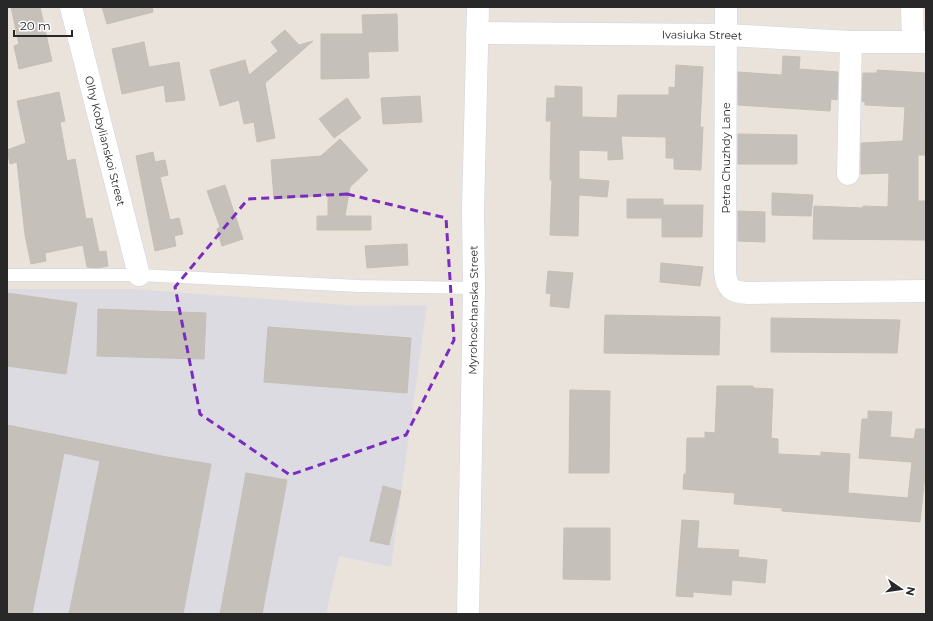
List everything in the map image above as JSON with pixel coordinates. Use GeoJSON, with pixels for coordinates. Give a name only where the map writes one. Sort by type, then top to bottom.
{"type":"FeatureCollection","features":[{"type":"Feature","properties":{"kind":"street","name":"Olhy Kobylianskoi Street"},"geometry":{"type":"LineString","coordinates":[[71,7],[139,275]]}},
{"type":"Feature","properties":{"kind":"street","name":"Myrohoschanska Street"},"geometry":{"type":"LineString","coordinates":[[468,614],[474,288],[473,210],[478,7]]}},
{"type":"Feature","properties":{"kind":"street","name":"Petra Chuzhdy Lane"},"geometry":{"type":"LineString","coordinates":[[726,7],[726,280],[729,288],[738,292],[748,293],[926,291]]}},
{"type":"Feature","properties":{"kind":"street"},"geometry":{"type":"LineString","coordinates":[[912,7],[919,41]]}},
{"type":"Feature","properties":{"kind":"street","name":"Ivasiuka Street"},"geometry":{"type":"LineString","coordinates":[[477,33],[726,35],[851,42],[919,41]]}},
{"type":"Feature","properties":{"kind":"street"},"geometry":{"type":"LineString","coordinates":[[848,174],[851,42]]}},
{"type":"Feature","properties":{"kind":"lane"},"geometry":{"type":"LineString","coordinates":[[7,275],[139,275],[359,286],[474,288]]}},
{"type":"Feature","properties":{"kind":"highlighted area"},"geometry":{"type":"Polygon","coordinates":[[[347,194],[446,218],[454,340],[406,435],[290,475],[200,414],[175,287],[248,199],[347,194]]]}},
{"type":"Feature","properties":{"kind":"shaded area"},"geometry":{"type":"Polygon","coordinates":[[[7,289],[134,289],[359,306],[427,305],[391,567],[339,556],[326,614],[7,614],[7,289]]]}},
{"type":"Feature","properties":{"kind":"building"},"geometry":{"type":"Polygon","coordinates":[[[11,7],[40,7],[52,61],[19,69],[14,46],[19,44],[11,7]]]}},
{"type":"Feature","properties":{"kind":"building"},"geometry":{"type":"Polygon","coordinates":[[[102,7],[152,7],[153,12],[107,24],[102,7]]]}},
{"type":"Feature","properties":{"kind":"building"},"geometry":{"type":"Polygon","coordinates":[[[397,14],[398,51],[368,52],[369,78],[321,79],[321,34],[363,34],[362,15],[397,14]]]}},
{"type":"Feature","properties":{"kind":"building"},"geometry":{"type":"Polygon","coordinates":[[[285,30],[299,45],[313,41],[265,83],[275,138],[257,142],[254,122],[244,124],[239,100],[220,106],[210,70],[245,60],[249,75],[278,51],[271,42],[285,30]]]}},
{"type":"Feature","properties":{"kind":"building"},"geometry":{"type":"Polygon","coordinates":[[[144,42],[149,67],[179,62],[185,100],[166,102],[164,85],[122,94],[112,49],[144,42]]]}},
{"type":"Feature","properties":{"kind":"building"},"geometry":{"type":"Polygon","coordinates":[[[783,56],[800,57],[799,69],[838,72],[837,100],[831,99],[830,111],[738,105],[738,72],[782,75],[783,56]]]}},
{"type":"Feature","properties":{"kind":"building"},"geometry":{"type":"Polygon","coordinates":[[[676,65],[703,67],[700,127],[703,127],[701,170],[674,169],[674,158],[666,158],[666,137],[621,136],[623,159],[608,160],[608,151],[579,150],[579,179],[609,181],[607,197],[579,195],[578,236],[550,235],[552,180],[550,180],[551,121],[546,121],[547,98],[555,98],[555,86],[582,87],[582,117],[617,118],[618,95],[669,95],[669,87],[675,88],[676,65]]]}},
{"type":"Feature","properties":{"kind":"building"},"geometry":{"type":"Polygon","coordinates":[[[877,70],[926,73],[925,155],[918,155],[918,201],[926,201],[926,240],[813,239],[814,206],[863,208],[863,206],[888,207],[889,173],[861,174],[861,143],[903,141],[905,107],[865,105],[865,102],[862,101],[863,73],[877,73],[877,70]]]}},
{"type":"Feature","properties":{"kind":"building"},"geometry":{"type":"Polygon","coordinates":[[[59,92],[65,121],[60,122],[67,161],[75,159],[86,219],[92,218],[99,252],[106,251],[108,266],[97,268],[87,267],[83,245],[45,253],[46,261],[31,264],[25,235],[17,162],[10,164],[7,150],[26,143],[17,101],[59,92]]]}},
{"type":"Feature","properties":{"kind":"building"},"geometry":{"type":"Polygon","coordinates":[[[420,96],[422,122],[383,124],[381,98],[420,96]]]}},
{"type":"Feature","properties":{"kind":"building"},"geometry":{"type":"Polygon","coordinates":[[[347,98],[361,118],[334,138],[319,119],[347,98]]]}},
{"type":"Feature","properties":{"kind":"building"},"geometry":{"type":"Polygon","coordinates":[[[738,134],[797,135],[797,164],[738,164],[738,134]]]}},
{"type":"Feature","properties":{"kind":"building"},"geometry":{"type":"Polygon","coordinates":[[[340,139],[368,170],[350,187],[345,216],[371,216],[371,230],[317,230],[317,216],[328,216],[328,195],[274,199],[271,160],[321,156],[340,139]]]}},
{"type":"Feature","properties":{"kind":"building"},"geometry":{"type":"Polygon","coordinates":[[[153,152],[155,162],[165,160],[168,175],[160,177],[170,220],[179,218],[183,234],[174,236],[176,246],[155,251],[136,156],[153,152]]]}},
{"type":"Feature","properties":{"kind":"building"},"geometry":{"type":"Polygon","coordinates":[[[225,185],[243,239],[222,246],[217,229],[220,227],[207,191],[225,185]]]}},
{"type":"Feature","properties":{"kind":"building"},"geometry":{"type":"Polygon","coordinates":[[[772,193],[813,195],[811,216],[772,215],[772,193]]]}},
{"type":"Feature","properties":{"kind":"building"},"geometry":{"type":"Polygon","coordinates":[[[627,199],[663,199],[663,205],[703,205],[702,237],[662,237],[662,218],[627,218],[627,199]]]}},
{"type":"Feature","properties":{"kind":"building"},"geometry":{"type":"Polygon","coordinates":[[[738,211],[765,212],[765,242],[738,241],[738,211]]]}},
{"type":"Feature","properties":{"kind":"building"},"geometry":{"type":"Polygon","coordinates":[[[407,244],[408,265],[367,268],[365,246],[407,244]]]}},
{"type":"Feature","properties":{"kind":"building"},"geometry":{"type":"Polygon","coordinates":[[[661,263],[703,267],[700,286],[660,282],[661,263]]]}},
{"type":"Feature","properties":{"kind":"building"},"geometry":{"type":"Polygon","coordinates":[[[548,271],[573,273],[569,308],[550,306],[551,294],[546,293],[548,271]]]}},
{"type":"Feature","properties":{"kind":"building"},"geometry":{"type":"Polygon","coordinates":[[[7,293],[77,303],[66,374],[7,366],[7,293]]]}},
{"type":"Feature","properties":{"kind":"building"},"geometry":{"type":"Polygon","coordinates":[[[98,309],[206,313],[204,359],[97,356],[98,309]]]}},
{"type":"Feature","properties":{"kind":"building"},"geometry":{"type":"Polygon","coordinates":[[[605,315],[720,317],[719,355],[604,353],[605,315]]]}},
{"type":"Feature","properties":{"kind":"building"},"geometry":{"type":"Polygon","coordinates":[[[771,318],[900,320],[897,353],[771,352],[771,318]]]}},
{"type":"Feature","properties":{"kind":"building"},"geometry":{"type":"Polygon","coordinates":[[[268,327],[411,338],[407,393],[264,382],[268,327]]]}},
{"type":"Feature","properties":{"kind":"building"},"geometry":{"type":"Polygon","coordinates":[[[717,386],[753,386],[753,388],[773,389],[771,438],[778,439],[778,454],[821,456],[821,452],[850,454],[848,493],[908,498],[912,462],[859,458],[862,419],[868,419],[868,411],[892,412],[890,437],[914,439],[916,429],[926,429],[926,466],[920,522],[782,511],[782,508],[734,504],[735,493],[683,489],[684,474],[686,474],[687,438],[705,438],[705,432],[715,433],[717,386]]]}},
{"type":"Feature","properties":{"kind":"building"},"geometry":{"type":"Polygon","coordinates":[[[570,390],[610,391],[609,473],[569,473],[570,390]]]}},
{"type":"Feature","properties":{"kind":"building"},"geometry":{"type":"Polygon","coordinates":[[[7,425],[167,457],[211,464],[183,614],[69,614],[100,461],[64,453],[32,614],[7,614],[7,425]]]}},
{"type":"Feature","properties":{"kind":"building"},"geometry":{"type":"Polygon","coordinates":[[[246,473],[287,480],[262,614],[220,614],[246,473]]]}},
{"type":"Feature","properties":{"kind":"building"},"geometry":{"type":"Polygon","coordinates":[[[383,486],[401,491],[389,545],[370,541],[383,486]]]}},
{"type":"Feature","properties":{"kind":"building"},"geometry":{"type":"Polygon","coordinates":[[[682,520],[699,521],[697,548],[739,550],[738,557],[767,560],[765,583],[732,580],[731,595],[693,592],[693,597],[676,596],[682,520]]]}},
{"type":"Feature","properties":{"kind":"building"},"geometry":{"type":"Polygon","coordinates":[[[564,528],[610,528],[610,580],[563,579],[564,528]]]}}]}
